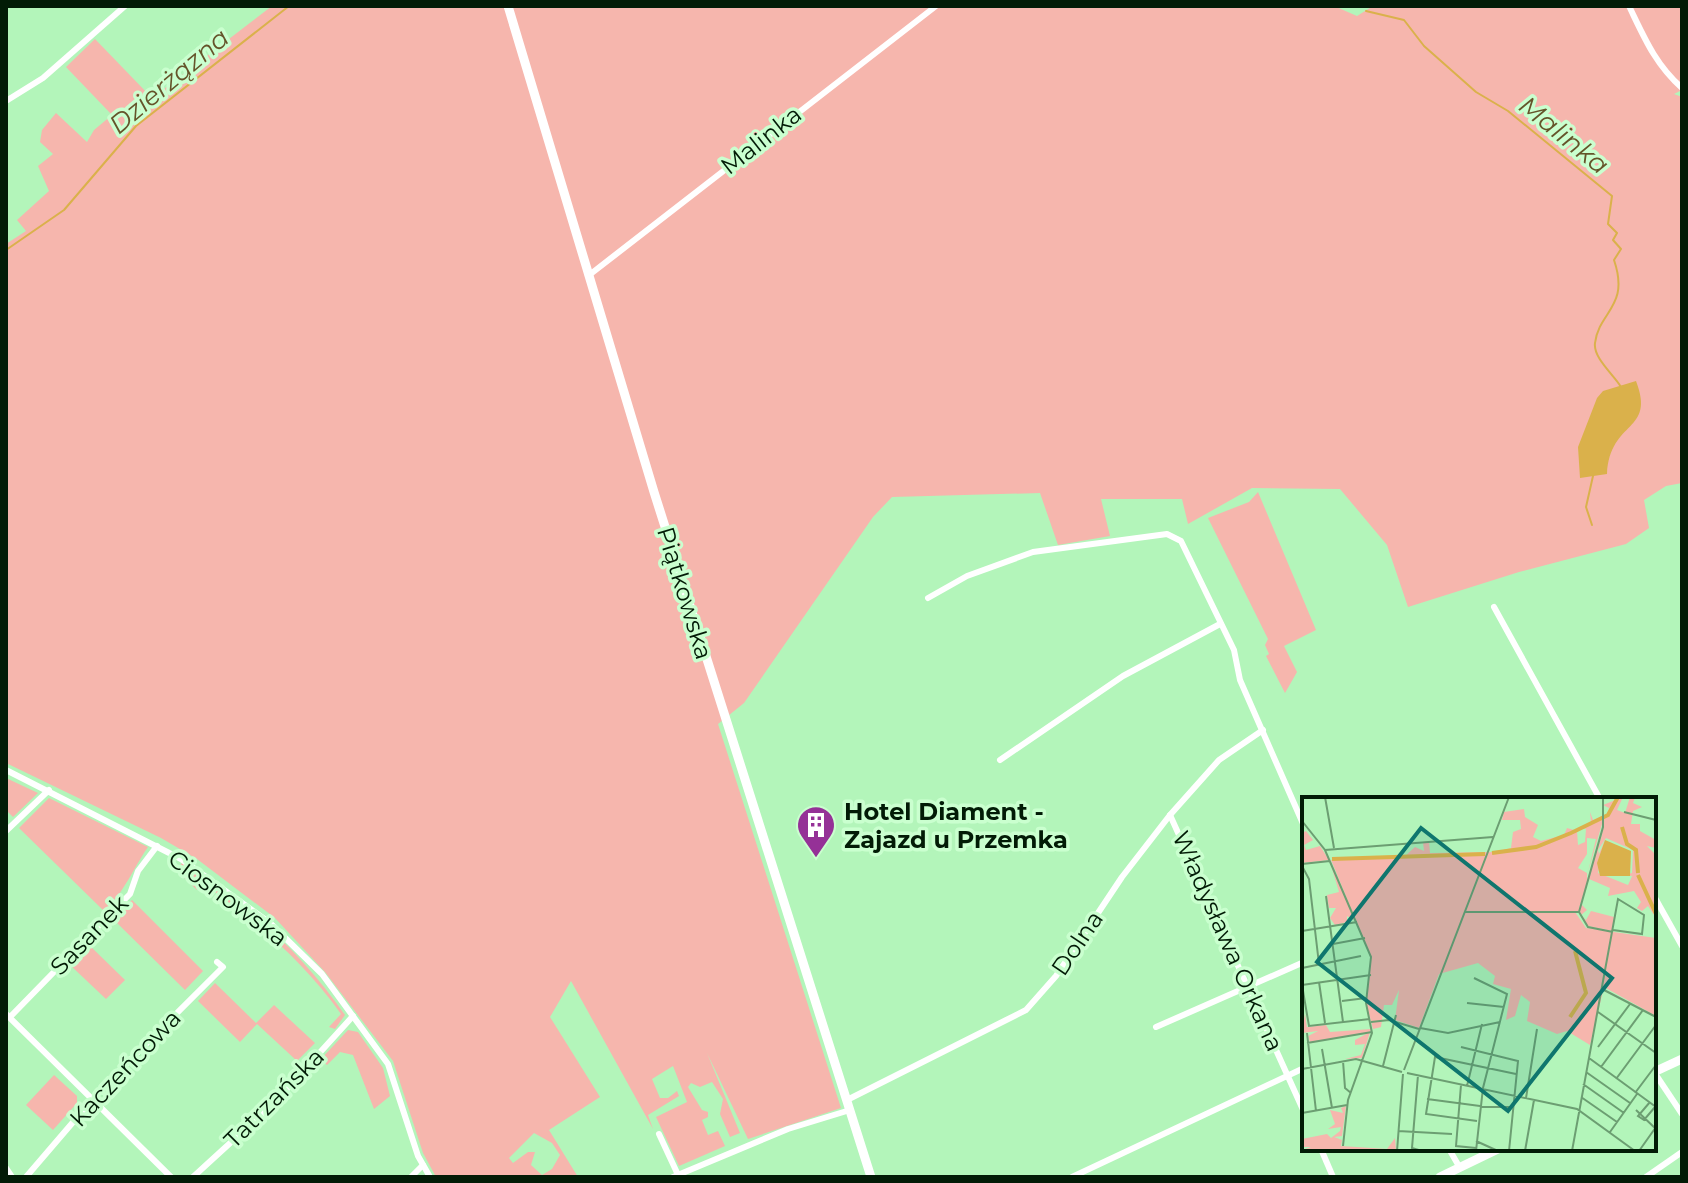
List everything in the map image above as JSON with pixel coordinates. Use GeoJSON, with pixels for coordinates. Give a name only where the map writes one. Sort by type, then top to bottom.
{"type":"FeatureCollection","features":[{"type":"Feature","properties":{"kind":"main road","name":"Piątkowska"},"geometry":{"type":"LineString","coordinates":[[508,6],[588,276],[871,1177]]}},
{"type":"Feature","properties":{"kind":"main road"},"geometry":{"type":"LineString","coordinates":[[1656,1071],[1682,1059]]}},
{"type":"Feature","properties":{"kind":"main road"},"geometry":{"type":"LineString","coordinates":[[1440,1177],[1494,1151]]}},
{"type":"Feature","properties":{"kind":"main road"},"geometry":{"type":"LineString","coordinates":[[1460,1168],[1466,1177]]}},
{"type":"Feature","properties":{"kind":"street"},"geometry":{"type":"LineString","coordinates":[[6,101],[43,78],[125,6]]}},
{"type":"Feature","properties":{"kind":"street","name":"Malinka"},"geometry":{"type":"LineString","coordinates":[[588,276],[936,6]]}},
{"type":"Feature","properties":{"kind":"street"},"geometry":{"type":"LineString","coordinates":[[1629,6],[1647,48],[1682,88]]}},
{"type":"Feature","properties":{"kind":"street"},"geometry":{"type":"LineString","coordinates":[[928,598],[967,576],[1033,552],[1167,534],[1181,541],[1234,650],[1240,680],[1302,821]]}},
{"type":"Feature","properties":{"kind":"street"},"geometry":{"type":"LineString","coordinates":[[1494,607],[1599,797]]}},
{"type":"Feature","properties":{"kind":"street"},"geometry":{"type":"LineString","coordinates":[[1000,760],[1123,676],[1220,624]]}},
{"type":"Feature","properties":{"kind":"street","name":"Dolna"},"geometry":{"type":"LineString","coordinates":[[677,1176],[848,1105],[1026,1010],[1056,976],[1122,877],[1170,815],[1219,760],[1263,730]]}},
{"type":"Feature","properties":{"kind":"street","name":"Ciosnowska"},"geometry":{"type":"LineString","coordinates":[[6,770],[196,867],[270,923],[322,974],[388,1064],[430,1177]]}},
{"type":"Feature","properties":{"kind":"street"},"geometry":{"type":"LineString","coordinates":[[6,831],[49,790]]}},
{"type":"Feature","properties":{"kind":"street","name":"Władysława Orkana"},"geometry":{"type":"LineString","coordinates":[[1170,815],[1302,1108]]}},
{"type":"Feature","properties":{"kind":"street","name":"Sasanek"},"geometry":{"type":"LineString","coordinates":[[8,1015],[130,894],[138,871],[157,846]]}},
{"type":"Feature","properties":{"kind":"street"},"geometry":{"type":"LineString","coordinates":[[1656,900],[1682,946]]}},
{"type":"Feature","properties":{"kind":"street","name":"Kaczeńcowa"},"geometry":{"type":"LineString","coordinates":[[26,1177],[94,1099],[223,967],[217,962]]}},
{"type":"Feature","properties":{"kind":"street"},"geometry":{"type":"LineString","coordinates":[[1156,1027],[1302,963]]}},
{"type":"Feature","properties":{"kind":"street"},"geometry":{"type":"LineString","coordinates":[[8,1015],[171,1177]]}},
{"type":"Feature","properties":{"kind":"street","name":"Tatrzańska"},"geometry":{"type":"LineString","coordinates":[[193,1177],[275,1102],[353,1016]]}},
{"type":"Feature","properties":{"kind":"street"},"geometry":{"type":"LineString","coordinates":[[1072,1177],[1302,1069]]}},
{"type":"Feature","properties":{"kind":"street"},"geometry":{"type":"LineString","coordinates":[[1656,1075],[1682,1114]]}},
{"type":"Feature","properties":{"kind":"street"},"geometry":{"type":"LineString","coordinates":[[659,1134],[677,1176]]}},
{"type":"Feature","properties":{"kind":"street"},"geometry":{"type":"LineString","coordinates":[[1322,1151],[1333,1177]]}},
{"type":"Feature","properties":{"kind":"street"},"geometry":{"type":"LineString","coordinates":[[1450,1151],[1460,1168]]}},
{"type":"Feature","properties":{"kind":"street"},"geometry":{"type":"LineString","coordinates":[[1646,1177],[1682,1152]]}},
{"type":"Feature","properties":{"kind":"street"},"geometry":{"type":"LineString","coordinates":[[411,1177],[423,1165]]}},
{"type":"Feature","properties":{"kind":"street"},"geometry":{"type":"LineString","coordinates":[[6,1168],[12,1177]]}},
{"type":"Feature","properties":{"kind":"shaded area"},"geometry":{"type":"Polygon","coordinates":[[[272,6],[1334,6],[1357,16],[1373,6],[1682,6],[1682,90],[1674,94],[1682,97],[1682,483],[1666,486],[1644,500],[1649,528],[1626,544],[1519,572],[1408,607],[1387,545],[1340,489],[1252,488],[1188,524],[1182,499],[1101,499],[1110,536],[1058,545],[1040,493],[892,497],[873,517],[744,703],[718,724],[841,1108],[748,1139],[707,1053],[740,1133],[730,1137],[720,1114],[723,1099],[712,1082],[700,1087],[691,1083],[688,1087],[702,1110],[708,1112],[708,1117],[702,1120],[708,1135],[718,1131],[725,1146],[679,1166],[656,1117],[687,1102],[673,1066],[652,1079],[660,1098],[668,1098],[677,1091],[679,1096],[648,1115],[653,1129],[571,981],[550,1017],[600,1097],[549,1130],[578,1177],[436,1177],[423,1153],[393,1061],[325,972],[275,918],[197,859],[161,838],[6,763],[6,244],[26,231],[17,220],[49,191],[38,166],[53,154],[40,142],[42,130],[56,113],[87,142],[94,130],[112,115],[66,67],[95,39],[152,98],[272,6]],[[534,1133],[509,1158],[513,1163],[528,1152],[535,1152],[531,1165],[542,1175],[552,1169],[560,1155],[552,1143],[534,1133]]]}},
{"type":"Feature","properties":{"kind":"shaded area"},"geometry":{"type":"Polygon","coordinates":[[[1636,381],[1641,398],[1640,410],[1616,444],[1607,474],[1580,478],[1578,447],[1597,398],[1603,391],[1636,381]]]}},
{"type":"Feature","properties":{"kind":"shaded area"},"geometry":{"type":"Polygon","coordinates":[[[1258,492],[1316,630],[1284,646],[1297,672],[1285,693],[1266,656],[1269,654],[1265,645],[1268,639],[1208,518],[1249,502],[1258,492]]]}},
{"type":"Feature","properties":{"kind":"shaded area"},"geometry":{"type":"Polygon","coordinates":[[[6,778],[38,793],[13,817],[6,810],[6,778]]]}},
{"type":"Feature","properties":{"kind":"shaded area"},"geometry":{"type":"Polygon","coordinates":[[[49,798],[148,847],[123,888],[104,911],[19,828],[49,798]]]}},
{"type":"Feature","properties":{"kind":"shaded area"},"geometry":{"type":"Polygon","coordinates":[[[182,863],[228,894],[291,950],[345,1015],[335,1029],[329,1027],[341,1014],[311,976],[278,943],[224,899],[204,884],[197,890],[176,870],[182,863]]]}},
{"type":"Feature","properties":{"kind":"shaded area"},"geometry":{"type":"Polygon","coordinates":[[[132,900],[203,971],[185,990],[113,919],[132,900]]]}},
{"type":"Feature","properties":{"kind":"shaded area"},"geometry":{"type":"Polygon","coordinates":[[[88,944],[125,980],[106,999],[69,964],[88,944]]]}},
{"type":"Feature","properties":{"kind":"shaded area"},"geometry":{"type":"Polygon","coordinates":[[[215,983],[256,1023],[274,1005],[315,1043],[297,1061],[257,1024],[240,1042],[198,1001],[215,983]]]}},
{"type":"Feature","properties":{"kind":"shaded area"},"geometry":{"type":"Polygon","coordinates":[[[348,1030],[358,1032],[383,1068],[390,1096],[374,1109],[353,1055],[340,1052],[327,1065],[321,1059],[348,1030]]]}},
{"type":"Feature","properties":{"kind":"shaded area"},"geometry":{"type":"Polygon","coordinates":[[[54,1075],[77,1096],[77,1103],[53,1130],[26,1105],[54,1075]]]}},
{"type":"Feature","properties":{"kind":"waterway","name":"Dzierżązna"},"geometry":{"type":"LineString","coordinates":[[6,250],[64,210],[136,126],[289,6]]}},
{"type":"Feature","properties":{"kind":"waterway","name":"Malinka"},"geometry":{"type":"LineString","coordinates":[[1366,11],[1404,20],[1424,46],[1476,92],[1508,111],[1612,196],[1608,224],[1617,233],[1613,240],[1621,249],[1614,260],[1618,288],[1612,307],[1598,332],[1595,349],[1621,387]]}},
{"type":"Feature","properties":{"kind":"waterway","name":"Malinka"},"geometry":{"type":"LineString","coordinates":[[1592,525],[1586,507],[1593,476]]}},
{"type":"Feature","properties":{"kind":"place","name":"Hotel Diament - Zajazd u Przemka"},"geometry":{"type":"Point","coordinates":[816,859]}}]}
